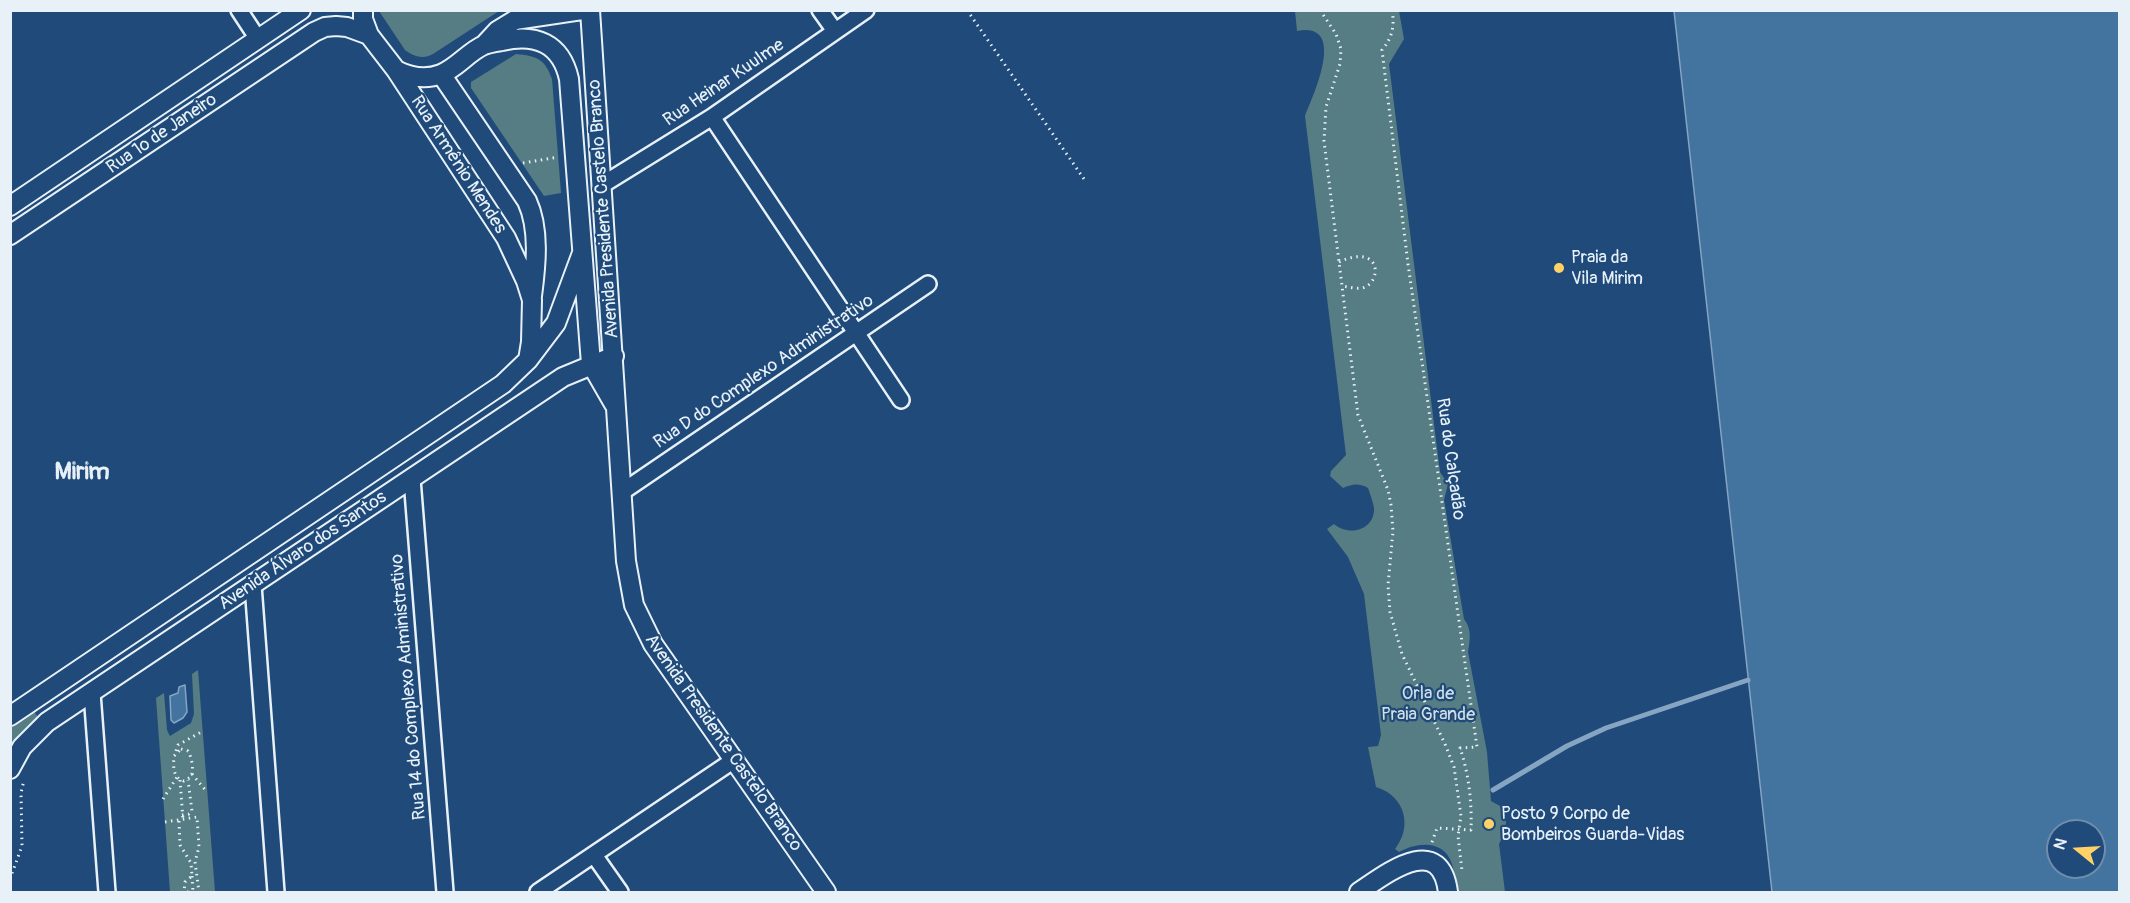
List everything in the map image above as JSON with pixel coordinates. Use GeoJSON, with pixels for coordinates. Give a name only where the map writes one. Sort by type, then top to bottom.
{"type":"FeatureCollection","features":[{"type":"Feature","properties":{"kind":"street"},"geometry":{"type":"LineString","coordinates":[[239,10],[258,39]]}},
{"type":"Feature","properties":{"kind":"street","name":"Rua 1º de Janeiro"},"geometry":{"type":"LineString","coordinates":[[10,206],[301,10]]}},
{"type":"Feature","properties":{"kind":"street"},"geometry":{"type":"LineString","coordinates":[[363,10],[363,19],[369,35]]}},
{"type":"Feature","properties":{"kind":"street"},"geometry":{"type":"LineString","coordinates":[[396,70],[416,77],[441,74],[483,45],[519,15],[582,10]]}},
{"type":"Feature","properties":{"kind":"street","name":"Avenida Presidente Castelo Branco"},"geometry":{"type":"LineString","coordinates":[[590,10],[626,561],[634,605],[653,644],[826,892]]}},
{"type":"Feature","properties":{"kind":"street"},"geometry":{"type":"LineString","coordinates":[[820,10],[835,31]]}},
{"type":"Feature","properties":{"kind":"street","name":"Rua Heinar Kuulme"},"geometry":{"type":"LineString","coordinates":[[602,185],[712,117],[866,10]]}},
{"type":"Feature","properties":{"kind":"street","name":"Rua 1º de Janeiro"},"geometry":{"type":"LineString","coordinates":[[10,235],[314,32],[325,27],[336,26],[347,27],[369,35]]}},
{"type":"Feature","properties":{"kind":"street","name":"Rua Armênio Mendes"},"geometry":{"type":"LineString","coordinates":[[369,35],[396,70],[506,238],[521,270],[532,300],[531,342],[522,366]]}},
{"type":"Feature","properties":{"kind":"street","name":"Avenida Presidente Castelo Branco"},"geometry":{"type":"LineString","coordinates":[[483,45],[510,39],[535,39],[546,43],[567,66],[591,364],[616,408]]}},
{"type":"Feature","properties":{"kind":"street"},"geometry":{"type":"LineString","coordinates":[[441,74],[531,210],[536,267],[532,300]]}},
{"type":"Feature","properties":{"kind":"street"},"geometry":{"type":"LineString","coordinates":[[712,117],[902,400]]}},
{"type":"Feature","properties":{"kind":"street","name":"Avenida Álvaro dos Santos"},"geometry":{"type":"LineString","coordinates":[[10,716],[492,393],[522,366],[556,323],[582,253]]}},
{"type":"Feature","properties":{"kind":"street","name":"Rua D do Complexo Administrativo"},"geometry":{"type":"LineString","coordinates":[[622,492],[928,284]]}},
{"type":"Feature","properties":{"kind":"street","name":"Avenida Álvaro dos Santos"},"geometry":{"type":"LineString","coordinates":[[18,771],[21,747],[47,722],[563,377],[614,356]]}},
{"type":"Feature","properties":{"kind":"street","name":"Rua 14 do Complexo Administrativo"},"geometry":{"type":"LineString","coordinates":[[412,478],[445,892]]}},
{"type":"Feature","properties":{"kind":"street"},"geometry":{"type":"LineString","coordinates":[[254,585],[276,892]]}},
{"type":"Feature","properties":{"kind":"street"},"geometry":{"type":"LineString","coordinates":[[92,693],[107,892]]}},
{"type":"Feature","properties":{"kind":"street"},"geometry":{"type":"LineString","coordinates":[[538,892],[734,760]]}},
{"type":"Feature","properties":{"kind":"street"},"geometry":{"type":"LineString","coordinates":[[594,855],[620,892]]}},
{"type":"Feature","properties":{"kind":"street"},"geometry":{"type":"LineString","coordinates":[[1359,892],[1409,861],[1425,861],[1442,871],[1452,881]]}},
{"type":"Feature","properties":{"kind":"path"},"geometry":{"type":"LineString","coordinates":[[966,10],[1084,179]]}},
{"type":"Feature","properties":{"kind":"path"},"geometry":{"type":"LineString","coordinates":[[1320,10],[1335,34],[1341,49],[1340,64],[1326,107],[1323,129],[1358,415],[1388,490],[1391,505],[1393,531],[1388,585],[1390,612],[1395,633],[1402,654],[1452,761],[1461,816],[1452,881]]}},
{"type":"Feature","properties":{"kind":"path","name":"Rua do Calçadão"},"geometry":{"type":"LineString","coordinates":[[1392,10],[1393,31],[1382,50],[1408,264],[1477,747],[1461,748],[1472,811],[1471,830],[1460,829]]}},
{"type":"Feature","properties":{"kind":"path"},"geometry":{"type":"LineString","coordinates":[[504,167],[575,155]]}},
{"type":"Feature","properties":{"kind":"path"},"geometry":{"type":"LineString","coordinates":[[1340,262],[1362,255],[1372,263],[1375,269],[1372,282],[1367,287],[1360,289],[1342,286]]}},
{"type":"Feature","properties":{"kind":"path"},"geometry":{"type":"LineString","coordinates":[[188,892],[192,876],[191,863],[180,845],[182,814],[180,780],[173,763],[178,745],[203,731]]}},
{"type":"Feature","properties":{"kind":"path"},"geometry":{"type":"LineString","coordinates":[[176,753],[181,749],[188,751],[192,774],[207,792]]}},
{"type":"Feature","properties":{"kind":"path"},"geometry":{"type":"LineString","coordinates":[[10,879],[22,846],[21,793],[18,771]]}},
{"type":"Feature","properties":{"kind":"path"},"geometry":{"type":"LineString","coordinates":[[182,814],[189,814],[192,811],[188,780],[192,774]]}},
{"type":"Feature","properties":{"kind":"path"},"geometry":{"type":"LineString","coordinates":[[163,799],[177,777]]}},
{"type":"Feature","properties":{"kind":"path"},"geometry":{"type":"LineString","coordinates":[[180,780],[188,780]]}},
{"type":"Feature","properties":{"kind":"path"},"geometry":{"type":"LineString","coordinates":[[165,822],[197,817],[199,847],[195,862],[199,892]]}},
{"type":"Feature","properties":{"kind":"path"},"geometry":{"type":"LineString","coordinates":[[1425,861],[1437,828],[1460,829]]}},
{"type":"Feature","properties":{"kind":"path"},"geometry":{"type":"LineString","coordinates":[[188,892],[185,882],[192,876]]}},
{"type":"Feature","properties":{"kind":"green space"},"geometry":{"type":"Polygon","coordinates":[[[379,11],[499,11],[433,54],[422,57],[405,50],[379,11]]]}},
{"type":"Feature","properties":{"kind":"green space","name":"Orla de Praia Grande"},"geometry":{"type":"Polygon","coordinates":[[[1295,11],[1399,11],[1404,39],[1389,64],[1440,472],[1448,484],[1444,500],[1464,619],[1469,631],[1468,652],[1487,752],[1491,801],[1500,806],[1506,821],[1506,830],[1499,844],[1505,892],[1456,892],[1454,870],[1443,850],[1429,845],[1414,846],[1399,852],[1395,849],[1404,831],[1403,813],[1394,797],[1376,787],[1368,747],[1378,746],[1381,735],[1364,594],[1348,557],[1327,529],[1334,524],[1347,530],[1360,529],[1370,522],[1374,508],[1368,488],[1356,485],[1343,488],[1330,476],[1331,471],[1346,455],[1305,116],[1319,78],[1324,48],[1321,37],[1312,31],[1297,31],[1295,11]]]}},
{"type":"Feature","properties":{"kind":"green space"},"geometry":{"type":"Polygon","coordinates":[[[516,54],[539,60],[546,67],[552,79],[561,193],[544,196],[471,88],[471,82],[516,54]]]}},
{"type":"Feature","properties":{"kind":"green space"},"geometry":{"type":"Polygon","coordinates":[[[198,670],[215,892],[170,892],[156,698],[164,693],[167,730],[170,736],[191,723],[194,714],[192,674],[198,670]]]}},
{"type":"Feature","properties":{"kind":"green space"},"geometry":{"type":"Polygon","coordinates":[[[34,711],[39,719],[20,735],[11,749],[11,726],[34,711]]]}},
{"type":"Feature","properties":{"kind":"water"},"geometry":{"type":"Polygon","coordinates":[[[1674,11],[2119,11],[2119,892],[1772,892],[1674,11]]]}},
{"type":"Feature","properties":{"kind":"water"},"geometry":{"type":"Polygon","coordinates":[[[185,685],[187,712],[183,718],[174,723],[171,720],[170,696],[178,693],[179,687],[185,685]]]}},
{"type":"Feature","properties":{"kind":"waterway"},"geometry":{"type":"LineString","coordinates":[[1493,790],[1567,746],[1606,728],[1748,680]]}},
{"type":"Feature","properties":{"kind":"place","name":"Praia da Vila Mirim"},"geometry":{"type":"Point","coordinates":[1559,268]}},
{"type":"Feature","properties":{"kind":"place","name":"Posto 9 Corpo de Bombeiros Guarda-Vidas"},"geometry":{"type":"Point","coordinates":[1489,824]}},
{"type":"Feature","properties":{"kind":"district","name":"Mirim"},"geometry":{"type":"Point","coordinates":[82,473]}}]}
